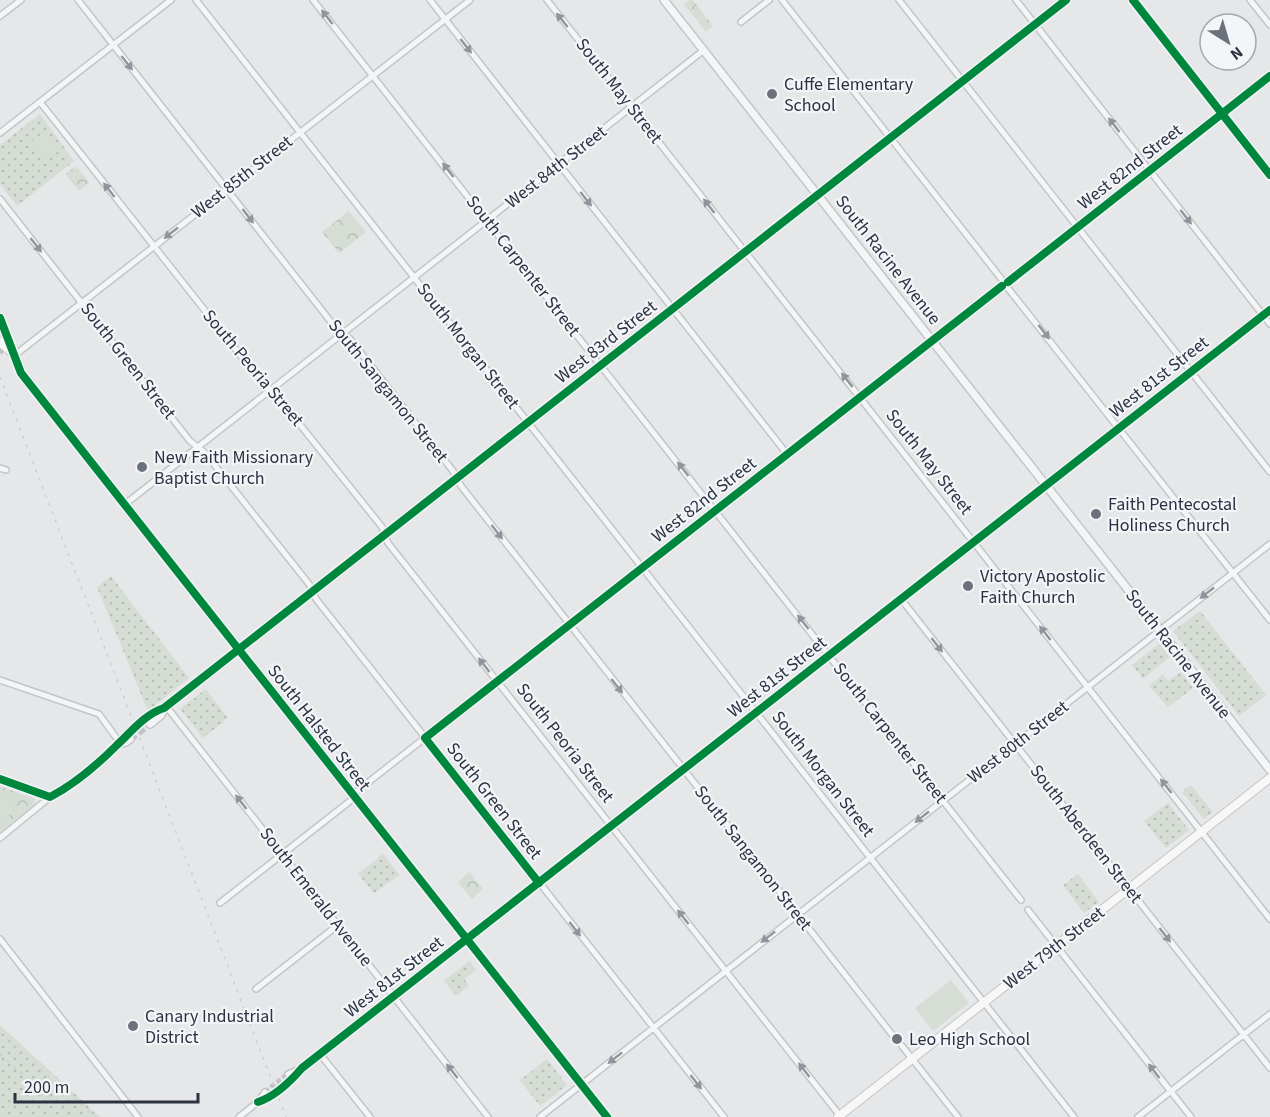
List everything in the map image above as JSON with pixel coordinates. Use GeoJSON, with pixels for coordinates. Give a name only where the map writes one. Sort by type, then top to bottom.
{"type":"FeatureCollection","features":[{"type":"Feature","properties":{"kind":"main road"},"geometry":{"type":"LineString","coordinates":[[0,318],[15,355]]}},
{"type":"Feature","properties":{"kind":"main road","name":"South Halsted Street"},"geometry":{"type":"LineString","coordinates":[[0,342],[15,355],[21,373],[607,1117]]}},
{"type":"Feature","properties":{"kind":"main road"},"geometry":{"type":"LineString","coordinates":[[4,351],[15,355]]}},
{"type":"Feature","properties":{"kind":"main road","name":"West 79th Street"},"geometry":{"type":"LineString","coordinates":[[840,1117],[1270,778]]}},
{"type":"Feature","properties":{"kind":"street"},"geometry":{"type":"LineString","coordinates":[[0,16],[21,0]]}},
{"type":"Feature","properties":{"kind":"street","name":"South Sangamon Street"},"geometry":{"type":"LineString","coordinates":[[78,0],[335,327],[350,339],[569,625],[894,1037]]}},
{"type":"Feature","properties":{"kind":"street"},"geometry":{"type":"LineString","coordinates":[[0,133],[171,0]]}},
{"type":"Feature","properties":{"kind":"street","name":"South Morgan Street"},"geometry":{"type":"LineString","coordinates":[[196,0],[1074,1117]]}},
{"type":"Feature","properties":{"kind":"street","name":"South Carpenter Street"},"geometry":{"type":"LineString","coordinates":[[313,0],[1021,900]]}},
{"type":"Feature","properties":{"kind":"street"},"geometry":{"type":"LineString","coordinates":[[430,0],[788,454]]}},
{"type":"Feature","properties":{"kind":"street","name":"West 85th Street"},"geometry":{"type":"LineString","coordinates":[[15,355],[470,0]]}},
{"type":"Feature","properties":{"kind":"street","name":"South May Street"},"geometry":{"type":"LineString","coordinates":[[547,0],[1270,919]]}},
{"type":"Feature","properties":{"kind":"street","name":"South Racine Avenue"},"geometry":{"type":"LineString","coordinates":[[664,0],[1270,770]]}},
{"type":"Feature","properties":{"kind":"street"},"geometry":{"type":"LineString","coordinates":[[741,22],[769,0]]}},
{"type":"Feature","properties":{"kind":"street"},"geometry":{"type":"LineString","coordinates":[[782,0],[1270,620]]}},
{"type":"Feature","properties":{"kind":"street"},"geometry":{"type":"LineString","coordinates":[[899,0],[1270,472]]}},
{"type":"Feature","properties":{"kind":"street"},"geometry":{"type":"LineString","coordinates":[[1016,0],[1270,324]]}},
{"type":"Feature","properties":{"kind":"street","name":"West 83rd Street"},"geometry":{"type":"LineString","coordinates":[[149,721],[157,710],[165,707],[238,650],[1066,0]]}},
{"type":"Feature","properties":{"kind":"street"},"geometry":{"type":"LineString","coordinates":[[1133,0],[1270,175]]}},
{"type":"Feature","properties":{"kind":"street"},"geometry":{"type":"LineString","coordinates":[[1250,0],[1270,25]]}},
{"type":"Feature","properties":{"kind":"street","name":"West 84th Street"},"geometry":{"type":"LineString","coordinates":[[124,505],[704,50]]}},
{"type":"Feature","properties":{"kind":"street","name":"West 82nd Street"},"geometry":{"type":"LineString","coordinates":[[220,903],[425,738],[1270,76]]}},
{"type":"Feature","properties":{"kind":"street","name":"South Peoria Street"},"geometry":{"type":"LineString","coordinates":[[40,102],[263,384],[277,396],[382,527],[388,543],[840,1117]]}},
{"type":"Feature","properties":{"kind":"street","name":"South Green Street"},"geometry":{"type":"LineString","coordinates":[[0,199],[190,441],[205,453],[309,584],[316,599],[724,1117]]}},
{"type":"Feature","properties":{"kind":"street","name":"West 81st Street"},"geometry":{"type":"LineString","coordinates":[[290,1081],[302,1068],[1270,310]]}},
{"type":"Feature","properties":{"kind":"street","name":"West 80th Street"},"geometry":{"type":"LineString","coordinates":[[540,1117],[1270,544]]}},
{"type":"Feature","properties":{"kind":"street","name":"South Aberdeen Street"},"geometry":{"type":"LineString","coordinates":[[901,599],[1270,1068]]}},
{"type":"Feature","properties":{"kind":"street"},"geometry":{"type":"LineString","coordinates":[[0,680],[99,714],[120,743]]}},
{"type":"Feature","properties":{"kind":"street","name":"South Emerald Avenue"},"geometry":{"type":"LineString","coordinates":[[165,707],[488,1117]]}},
{"type":"Feature","properties":{"kind":"street"},"geometry":{"type":"LineString","coordinates":[[0,837],[50,797],[79,779],[129,736]]}},
{"type":"Feature","properties":{"kind":"street"},"geometry":{"type":"LineString","coordinates":[[0,779],[50,797]]}},
{"type":"Feature","properties":{"kind":"street"},"geometry":{"type":"LineString","coordinates":[[1028,910],[1191,1117]]}},
{"type":"Feature","properties":{"kind":"street"},"geometry":{"type":"LineString","coordinates":[[256,990],[338,925]]}},
{"type":"Feature","properties":{"kind":"street"},"geometry":{"type":"LineString","coordinates":[[0,939],[138,1117]]}},
{"type":"Feature","properties":{"kind":"street"},"geometry":{"type":"LineString","coordinates":[[1138,1117],[1270,1014]]}},
{"type":"Feature","properties":{"kind":"street"},"geometry":{"type":"LineString","coordinates":[[902,1046],[958,1117]]}},
{"type":"Feature","properties":{"kind":"street"},"geometry":{"type":"LineString","coordinates":[[320,1054],[370,1117]]}},
{"type":"Feature","properties":{"kind":"street","name":"West 81st Street"},"geometry":{"type":"LineString","coordinates":[[288,1074],[302,1068]]}},
{"type":"Feature","properties":{"kind":"street"},"geometry":{"type":"LineString","coordinates":[[239,1117],[258,1102],[265,1092]]}},
{"type":"Feature","properties":{"kind":"street"},"geometry":{"type":"LineString","coordinates":[[258,1102],[267,1099]]}},
{"type":"Feature","properties":{"kind":"green space"},"geometry":{"type":"Polygon","coordinates":[[[693,0],[713,26],[706,32],[684,4],[693,0]]]}},
{"type":"Feature","properties":{"kind":"green space"},"geometry":{"type":"Polygon","coordinates":[[[40,114],[74,161],[17,206],[0,184],[0,145],[40,114]]]}},
{"type":"Feature","properties":{"kind":"green space"},"geometry":{"type":"Polygon","coordinates":[[[44,132],[59,151],[46,161],[31,142],[44,132]]]}},
{"type":"Feature","properties":{"kind":"green space"},"geometry":{"type":"Polygon","coordinates":[[[76,166],[89,182],[79,191],[65,174],[76,166]]]}},
{"type":"Feature","properties":{"kind":"green space"},"geometry":{"type":"Polygon","coordinates":[[[349,211],[366,232],[339,253],[322,232],[349,211]]]}},
{"type":"Feature","properties":{"kind":"green space"},"geometry":{"type":"Polygon","coordinates":[[[111,576],[189,678],[148,711],[97,587],[111,576]]]}},
{"type":"Feature","properties":{"kind":"green space"},"geometry":{"type":"Polygon","coordinates":[[[1200,611],[1266,695],[1239,716],[1173,631],[1200,611]]]}},
{"type":"Feature","properties":{"kind":"green space"},"geometry":{"type":"Polygon","coordinates":[[[1159,644],[1170,657],[1143,679],[1132,665],[1159,644]]]}},
{"type":"Feature","properties":{"kind":"green space"},"geometry":{"type":"Polygon","coordinates":[[[1181,672],[1193,688],[1168,707],[1149,686],[1163,674],[1168,681],[1181,672]]]}},
{"type":"Feature","properties":{"kind":"green space"},"geometry":{"type":"Polygon","coordinates":[[[206,689],[228,718],[203,738],[180,709],[206,689]]]}},
{"type":"Feature","properties":{"kind":"green space"},"geometry":{"type":"Polygon","coordinates":[[[1191,785],[1213,812],[1204,819],[1182,792],[1191,785]]]}},
{"type":"Feature","properties":{"kind":"green space"},"geometry":{"type":"Polygon","coordinates":[[[0,786],[35,799],[35,804],[0,832],[0,786]]]}},
{"type":"Feature","properties":{"kind":"green space"},"geometry":{"type":"Polygon","coordinates":[[[0,789],[19,797],[12,813],[0,826],[0,789]]]}},
{"type":"Feature","properties":{"kind":"green space"},"geometry":{"type":"Polygon","coordinates":[[[1168,803],[1189,830],[1166,848],[1144,821],[1168,803]]]}},
{"type":"Feature","properties":{"kind":"green space"},"geometry":{"type":"Polygon","coordinates":[[[383,854],[400,875],[374,893],[358,874],[383,854]]]}},
{"type":"Feature","properties":{"kind":"green space"},"geometry":{"type":"Polygon","coordinates":[[[469,872],[483,889],[472,899],[458,882],[469,872]]]}},
{"type":"Feature","properties":{"kind":"green space"},"geometry":{"type":"Polygon","coordinates":[[[1078,874],[1099,902],[1084,913],[1063,885],[1078,874]]]}},
{"type":"Feature","properties":{"kind":"green space"},"geometry":{"type":"Polygon","coordinates":[[[469,961],[476,970],[464,979],[469,986],[456,996],[444,981],[469,961]]]}},
{"type":"Feature","properties":{"kind":"green space"},"geometry":{"type":"Polygon","coordinates":[[[951,980],[969,1003],[933,1031],[915,1008],[951,980]]]}},
{"type":"Feature","properties":{"kind":"green space"},"geometry":{"type":"Polygon","coordinates":[[[0,1025],[100,1117],[0,1117],[0,1025]]]}},
{"type":"Feature","properties":{"kind":"green space"},"geometry":{"type":"Polygon","coordinates":[[[547,1059],[567,1085],[540,1106],[520,1080],[547,1059]]]}},
{"type":"Feature","properties":{"kind":"tunnel"},"geometry":{"type":"LineString","coordinates":[[0,349],[4,351]]}},
{"type":"Feature","properties":{"kind":"tunnel"},"geometry":{"type":"LineString","coordinates":[[128,733],[147,718]]}},
{"type":"Feature","properties":{"kind":"tunnel"},"geometry":{"type":"LineString","coordinates":[[130,739],[150,724]]}},
{"type":"Feature","properties":{"kind":"tunnel"},"geometry":{"type":"LineString","coordinates":[[265,1092],[288,1074]]}},
{"type":"Feature","properties":{"kind":"tunnel"},"geometry":{"type":"LineString","coordinates":[[267,1099],[290,1081]]}},
{"type":"Feature","properties":{"kind":"railway"},"geometry":{"type":"LineString","coordinates":[[0,377],[286,1117]]}},
{"type":"Feature","properties":{"kind":"railway"},"geometry":{"type":"LineString","coordinates":[[0,1033],[95,1117]]}},
{"type":"Feature","properties":{"kind":"railway"},"geometry":{"type":"LineString","coordinates":[[0,1054],[71,1117]]}},
{"type":"Feature","properties":{"kind":"cycle path"},"geometry":{"type":"LineString","coordinates":[[0,779],[50,797],[77,780],[102,760],[144,719],[164,708],[1066,0]]}},
{"type":"Feature","properties":{"kind":"cycle path"},"geometry":{"type":"LineString","coordinates":[[1133,0],[1270,175]]}},
{"type":"Feature","properties":{"kind":"cycle path"},"geometry":{"type":"LineString","coordinates":[[1008,282],[1270,76]]}},
{"type":"Feature","properties":{"kind":"cycle path"},"geometry":{"type":"LineString","coordinates":[[539,883],[425,738],[1002,286]]}},
{"type":"Feature","properties":{"kind":"cycle path"},"geometry":{"type":"LineString","coordinates":[[258,1102],[282,1088],[302,1068],[1270,310]]}},
{"type":"Feature","properties":{"kind":"cycle path"},"geometry":{"type":"LineString","coordinates":[[0,318],[21,373],[607,1117]]}},
{"type":"Feature","properties":{"kind":"place","name":"Cuffe Elementary School"},"geometry":{"type":"Point","coordinates":[772,94]}},
{"type":"Feature","properties":{"kind":"place","name":"New Faith Missionary Baptist Church"},"geometry":{"type":"Point","coordinates":[142,467]}},
{"type":"Feature","properties":{"kind":"place","name":"Faith Pentecostal Holiness Church"},"geometry":{"type":"Point","coordinates":[1096,514]}},
{"type":"Feature","properties":{"kind":"place","name":"Victory Apostolic Faith Church"},"geometry":{"type":"Point","coordinates":[968,586]}},
{"type":"Feature","properties":{"kind":"place","name":"Canary Industrial District"},"geometry":{"type":"Point","coordinates":[133,1026]}},
{"type":"Feature","properties":{"kind":"place","name":"Leo High School"},"geometry":{"type":"Point","coordinates":[897,1039]}}]}
